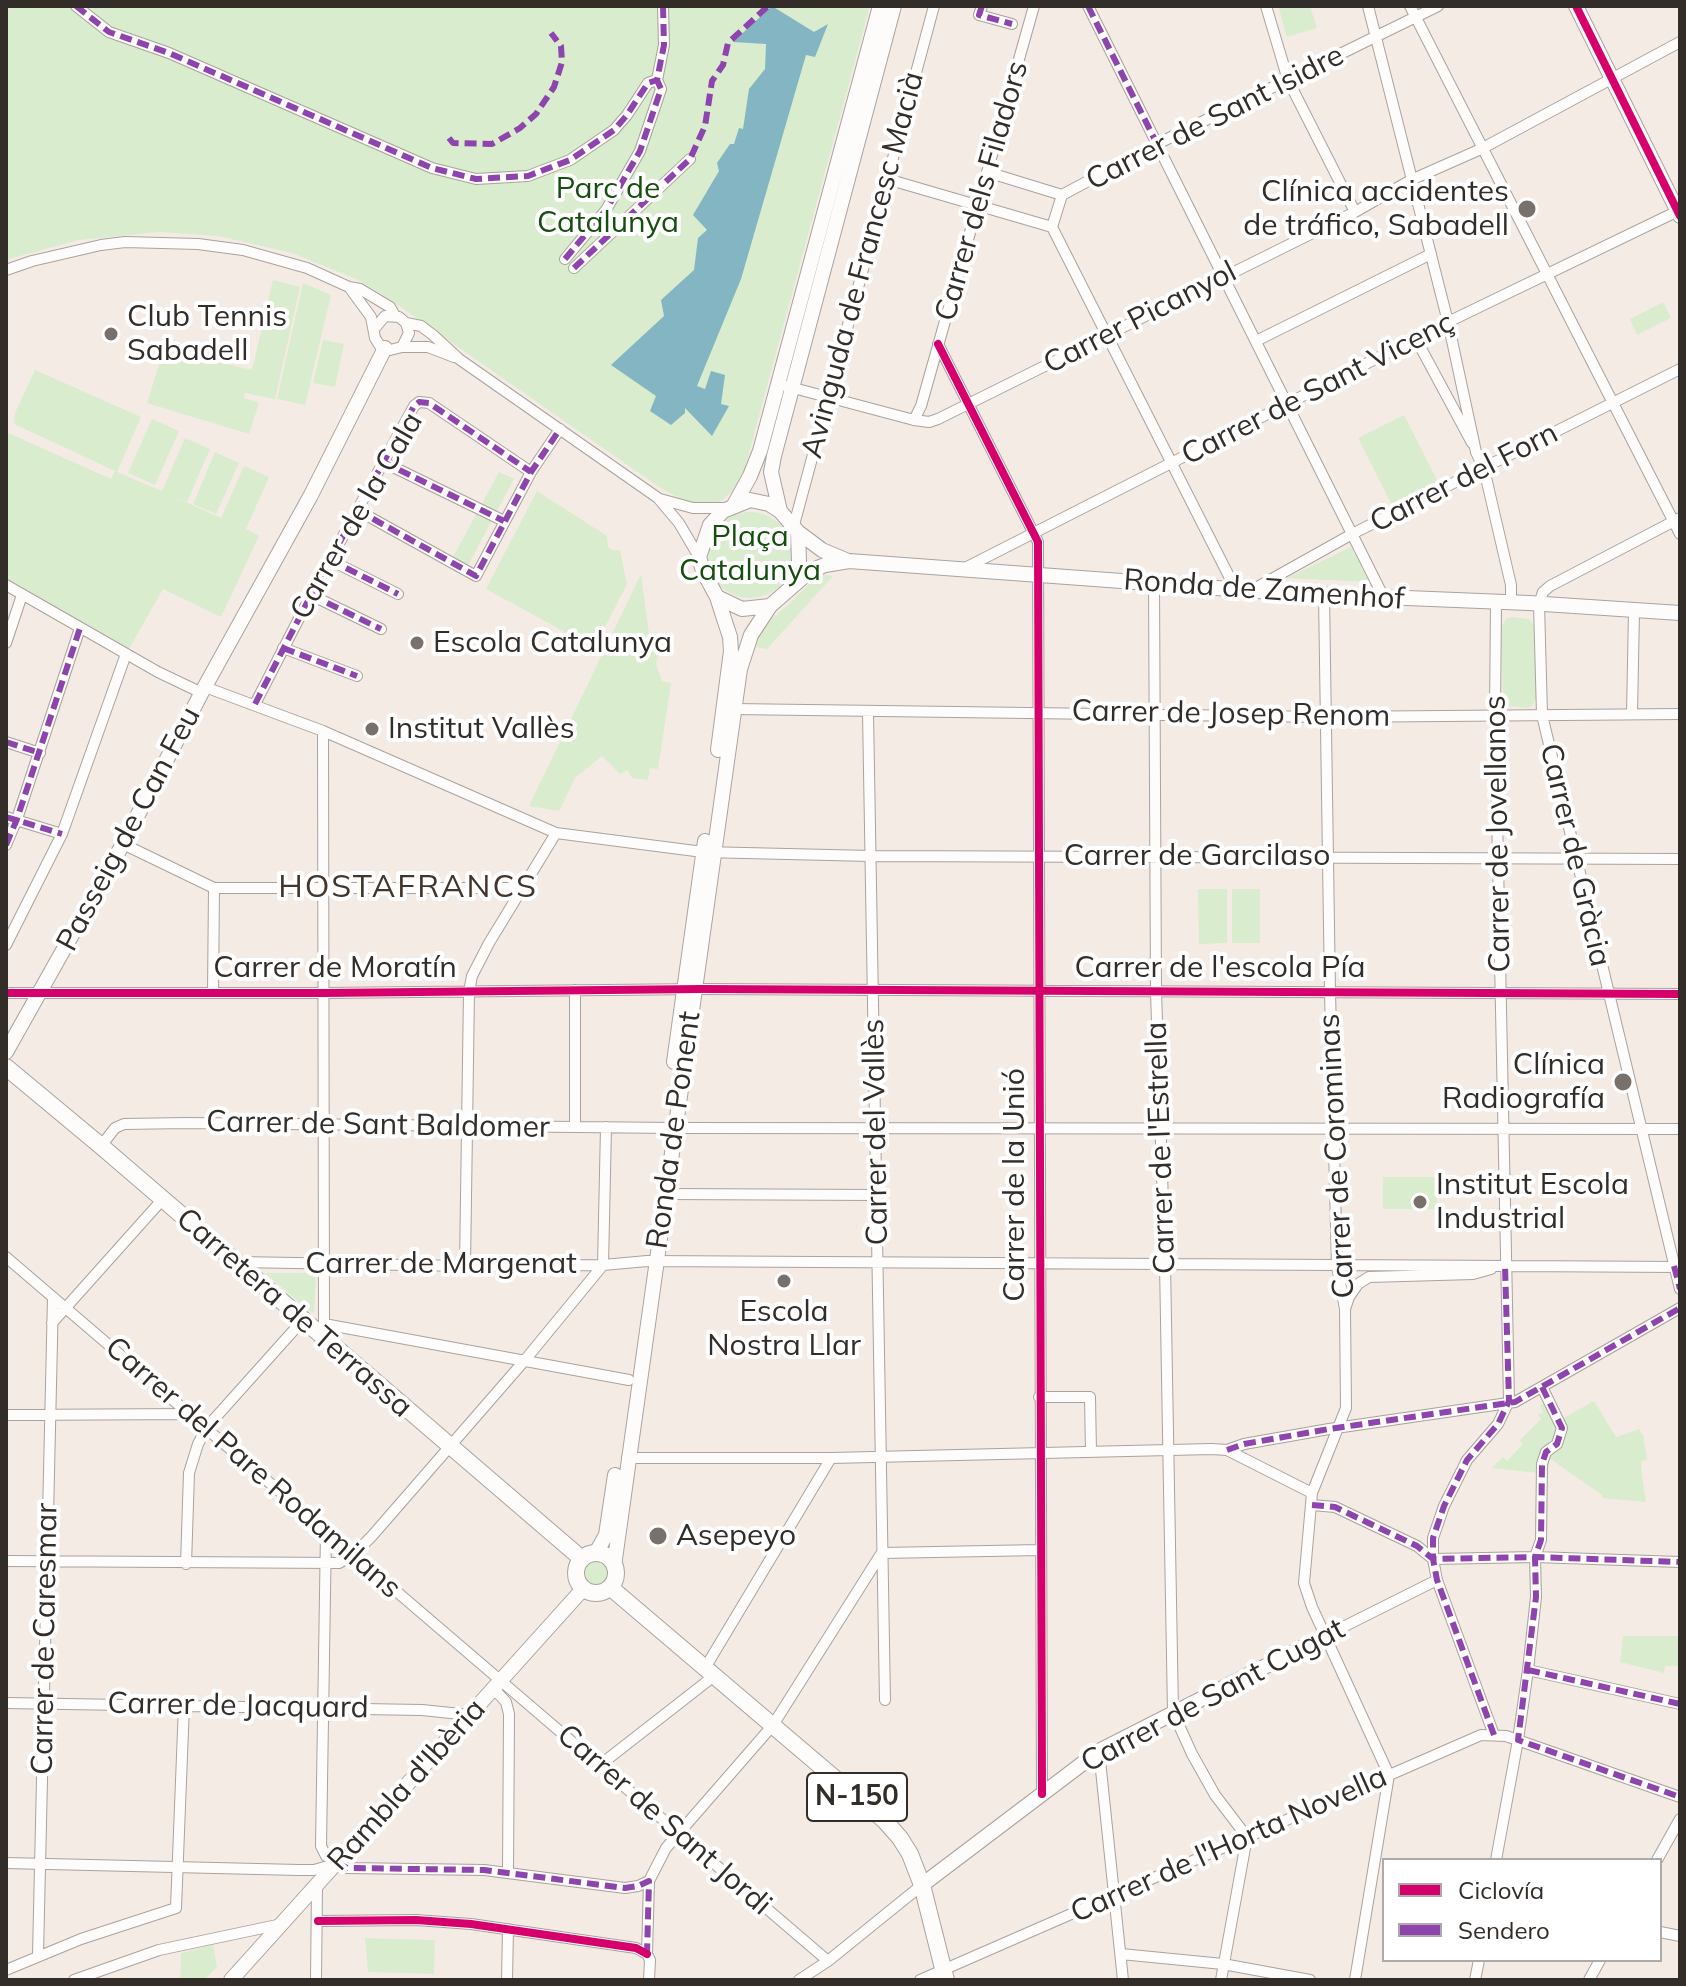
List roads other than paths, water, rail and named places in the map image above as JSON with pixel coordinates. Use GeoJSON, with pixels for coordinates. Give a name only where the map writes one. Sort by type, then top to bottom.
{"type":"FeatureCollection","features":[{"type":"Feature","properties":{"kind":"main road","name":"Avinguda de Francesc Macià"},"geometry":{"type":"LineString","coordinates":[[780,511],[771,472],[785,386],[880,6]]}},
{"type":"Feature","properties":{"kind":"main road","name":"Avinguda de Francesc Macià"},"geometry":{"type":"LineString","coordinates":[[731,507],[754,467],[785,386],[894,6]]}},
{"type":"Feature","properties":{"kind":"main road"},"geometry":{"type":"LineString","coordinates":[[1576,6],[1679,213]]}},
{"type":"Feature","properties":{"kind":"main road","name":"Passeig de Can Feu"},"geometry":{"type":"LineString","coordinates":[[6,1052],[123,844],[203,690],[311,495],[385,348]]}},
{"type":"Feature","properties":{"kind":"main road"},"geometry":{"type":"LineString","coordinates":[[750,500],[780,511],[796,529],[799,562],[794,585],[770,606],[755,609],[742,609],[717,597],[699,557],[710,525],[731,507],[750,500]]}},
{"type":"Feature","properties":{"kind":"main road","name":"Ronda de Zamenhof"},"geometry":{"type":"LineString","coordinates":[[796,529],[822,550],[849,561]]}},
{"type":"Feature","properties":{"kind":"main road","name":"Ronda de Zamenhof"},"geometry":{"type":"LineString","coordinates":[[794,585],[810,571],[849,561],[1251,591],[1680,613]]}},
{"type":"Feature","properties":{"kind":"main road","name":"Ronda de Ponent"},"geometry":{"type":"LineString","coordinates":[[614,1566],[651,1262],[708,852],[731,651],[730,637],[717,597]]}},
{"type":"Feature","properties":{"kind":"main road","name":"Ronda de Ponent"},"geometry":{"type":"LineString","coordinates":[[708,852],[740,669],[747,645],[770,606]]}},
{"type":"Feature","properties":{"kind":"main road","name":"Carretera de Terrassa"},"geometry":{"type":"LineString","coordinates":[[6,1067],[302,1321],[323,1331],[449,1445],[589,1556]]}},
{"type":"Feature","properties":{"kind":"main road","name":"Ronda de Ponent"},"geometry":{"type":"LineString","coordinates":[[589,1556],[608,1525],[629,1380],[665,1194],[669,1128]]}},
{"type":"Feature","properties":{"kind":"main road"},"geometry":{"type":"LineString","coordinates":[[589,1556],[606,1556],[614,1566],[615,1578],[611,1588],[599,1593],[583,1589],[578,1583],[576,1573],[589,1556]]}},
{"type":"Feature","properties":{"kind":"main road","name":"N-150"},"geometry":{"type":"LineString","coordinates":[[611,1588],[885,1821],[910,1854],[922,1885],[944,1974]]}},
{"type":"Feature","properties":{"kind":"main road","name":"Rambla d'Ibèria"},"geometry":{"type":"LineString","coordinates":[[231,1980],[583,1589]]}},
{"type":"Feature","properties":{"kind":"main road","name":"Carrer de Sant Cugat"},"geometry":{"type":"LineString","coordinates":[[922,1885],[1099,1751],[1325,1636]]}},
{"type":"Feature","properties":{"kind":"street"},"geometry":{"type":"LineString","coordinates":[[76,6],[109,32],[169,53],[432,168],[476,179],[528,176],[570,160],[614,130],[655,84]]}},
{"type":"Feature","properties":{"kind":"street"},"geometry":{"type":"LineString","coordinates":[[565,259],[606,210],[635,164],[664,45],[663,6]]}},
{"type":"Feature","properties":{"kind":"street","name":"Avinguda de Francesc Macià"},"geometry":{"type":"LineString","coordinates":[[796,529],[827,397],[934,6]]}},
{"type":"Feature","properties":{"kind":"street"},"geometry":{"type":"LineString","coordinates":[[982,6],[979,15],[1012,24]]}},
{"type":"Feature","properties":{"kind":"street","name":"Carrer dels Filadors"},"geometry":{"type":"LineString","coordinates":[[914,420],[921,406],[1034,6]]}},
{"type":"Feature","properties":{"kind":"street"},"geometry":{"type":"LineString","coordinates":[[1088,6],[1384,598]]}},
{"type":"Feature","properties":{"kind":"street"},"geometry":{"type":"LineString","coordinates":[[1266,6],[1288,80],[1355,212]]}},
{"type":"Feature","properties":{"kind":"street"},"geometry":{"type":"LineString","coordinates":[[1368,6],[1448,322],[1476,452]]}},
{"type":"Feature","properties":{"kind":"street"},"geometry":{"type":"LineString","coordinates":[[1410,6],[1612,404],[1676,520],[1680,534]]}},
{"type":"Feature","properties":{"kind":"street","name":"Carrer de Sant Isidre"},"geometry":{"type":"LineString","coordinates":[[987,172],[1062,195],[1157,144],[1438,6]]}},
{"type":"Feature","properties":{"kind":"street","name":"Carrer Picanyol"},"geometry":{"type":"LineString","coordinates":[[914,420],[929,422],[1108,336],[1355,212],[1411,180],[1481,149],[1680,42]]}},
{"type":"Feature","properties":{"kind":"street"},"geometry":{"type":"LineString","coordinates":[[574,268],[690,159]]}},
{"type":"Feature","properties":{"kind":"street"},"geometry":{"type":"LineString","coordinates":[[887,179],[1052,227]]}},
{"type":"Feature","properties":{"kind":"street"},"geometry":{"type":"LineString","coordinates":[[1062,195],[1052,227],[1236,590]]}},
{"type":"Feature","properties":{"kind":"street","name":"Carrer de Sant Vicenç"},"geometry":{"type":"LineString","coordinates":[[960,570],[1448,322],[1679,213]]}},
{"type":"Feature","properties":{"kind":"street"},"geometry":{"type":"LineString","coordinates":[[6,270],[101,245],[169,242],[243,250],[276,258],[360,289],[390,307],[395,316],[406,323],[421,326],[459,359],[658,498],[679,523],[699,557]]}},
{"type":"Feature","properties":{"kind":"street"},"geometry":{"type":"LineString","coordinates":[[1256,341],[1431,254]]}},
{"type":"Feature","properties":{"kind":"street"},"geometry":{"type":"LineString","coordinates":[[349,287],[371,317],[375,338],[385,348],[428,347],[459,359]]}},
{"type":"Feature","properties":{"kind":"street"},"geometry":{"type":"LineString","coordinates":[[375,328],[381,319],[395,316]]}},
{"type":"Feature","properties":{"kind":"street"},"geometry":{"type":"LineString","coordinates":[[402,347],[409,333],[406,323]]}},
{"type":"Feature","properties":{"kind":"street"},"geometry":{"type":"LineString","coordinates":[[1416,339],[1476,452]]}},
{"type":"Feature","properties":{"kind":"street","name":"Carrer de la Unió"},"geometry":{"type":"LineString","coordinates":[[938,344],[1038,542],[1042,1794]]}},
{"type":"Feature","properties":{"kind":"street","name":"Carrer del Forn"},"geometry":{"type":"LineString","coordinates":[[1251,591],[1354,533],[1680,369]]}},
{"type":"Feature","properties":{"kind":"street"},"geometry":{"type":"LineString","coordinates":[[785,386],[914,420]]}},
{"type":"Feature","properties":{"kind":"street","name":"Carrer de la Cala"},"geometry":{"type":"LineString","coordinates":[[255,704],[410,410],[419,402],[429,403],[531,472]]}},
{"type":"Feature","properties":{"kind":"street"},"geometry":{"type":"LineString","coordinates":[[357,510],[476,576],[531,472],[560,429]]}},
{"type":"Feature","properties":{"kind":"street","name":"Carrer de Jovellanos"},"geometry":{"type":"LineString","coordinates":[[1476,452],[1484,469],[1511,585],[1503,603],[1495,715],[1509,1401]]}},
{"type":"Feature","properties":{"kind":"street"},"geometry":{"type":"LineString","coordinates":[[383,462],[504,521]]}},
{"type":"Feature","properties":{"kind":"street"},"geometry":{"type":"LineString","coordinates":[[658,498],[693,508],[731,507]]}},
{"type":"Feature","properties":{"kind":"street"},"geometry":{"type":"LineString","coordinates":[[1539,604],[1543,592],[1550,586],[1676,520]]}},
{"type":"Feature","properties":{"kind":"street"},"geometry":{"type":"LineString","coordinates":[[330,560],[398,594]]}},
{"type":"Feature","properties":{"kind":"street","name":"Carrer de l'Estrella"},"geometry":{"type":"LineString","coordinates":[[1154,583],[1156,992],[1165,1264],[1173,1712]]}},
{"type":"Feature","properties":{"kind":"street","name":"Carrer de Garcilaso"},"geometry":{"type":"LineString","coordinates":[[6,585],[126,654],[203,690],[255,704],[323,731],[556,833],[708,852],[871,856],[1680,859]]}},
{"type":"Feature","properties":{"kind":"street"},"geometry":{"type":"LineString","coordinates":[[6,643],[22,595]]}},
{"type":"Feature","properties":{"kind":"street"},"geometry":{"type":"LineString","coordinates":[[311,595],[381,629]]}},
{"type":"Feature","properties":{"kind":"street","name":"Carrer de Corominas"},"geometry":{"type":"LineString","coordinates":[[1312,1493],[1346,1408],[1345,1309],[1337,1266],[1333,1129],[1324,595]]}},
{"type":"Feature","properties":{"kind":"street","name":"Carrer de Gràcia"},"geometry":{"type":"LineString","coordinates":[[1539,604],[1542,715],[1677,1266],[1680,1289]]}},
{"type":"Feature","properties":{"kind":"street"},"geometry":{"type":"LineString","coordinates":[[1632,714],[1634,611]]}},
{"type":"Feature","properties":{"kind":"street"},"geometry":{"type":"LineString","coordinates":[[6,845],[12,818],[40,753],[80,628]]}},
{"type":"Feature","properties":{"kind":"street"},"geometry":{"type":"LineString","coordinates":[[283,648],[357,676]]}},
{"type":"Feature","properties":{"kind":"street"},"geometry":{"type":"LineString","coordinates":[[6,945],[62,834],[126,654]]}},
{"type":"Feature","properties":{"kind":"street","name":"Carrer de Josep Renom"},"geometry":{"type":"LineString","coordinates":[[733,709],[1325,717],[1680,714]]}},
{"type":"Feature","properties":{"kind":"street","name":"Carrer del Vallès"},"geometry":{"type":"LineString","coordinates":[[868,712],[885,1700]]}},
{"type":"Feature","properties":{"kind":"street"},"geometry":{"type":"LineString","coordinates":[[323,731],[323,1331],[525,1360],[629,1380]]}},
{"type":"Feature","properties":{"kind":"street"},"geometry":{"type":"LineString","coordinates":[[6,742],[40,753]]}},
{"type":"Feature","properties":{"kind":"street"},"geometry":{"type":"LineString","coordinates":[[12,818],[62,834]]}},
{"type":"Feature","properties":{"kind":"street"},"geometry":{"type":"LineString","coordinates":[[465,1266],[465,1127],[472,976],[556,833]]}},
{"type":"Feature","properties":{"kind":"street"},"geometry":{"type":"LineString","coordinates":[[123,844],[211,887],[522,888]]}},
{"type":"Feature","properties":{"kind":"street"},"geometry":{"type":"LineString","coordinates":[[211,887],[213,993]]}},
{"type":"Feature","properties":{"kind":"street","name":"Carrer de Moratín"},"geometry":{"type":"LineString","coordinates":[[6,993],[664,989]]}},
{"type":"Feature","properties":{"kind":"street","name":"Carrer de l'escola Pía"},"geometry":{"type":"LineString","coordinates":[[664,989],[1680,994]]}},
{"type":"Feature","properties":{"kind":"street"},"geometry":{"type":"LineString","coordinates":[[575,990],[575,1127]]}},
{"type":"Feature","properties":{"kind":"street","name":"Carrer de Sant Baldomer"},"geometry":{"type":"LineString","coordinates":[[101,1146],[115,1128],[124,1124],[1680,1129]]}},
{"type":"Feature","properties":{"kind":"street"},"geometry":{"type":"LineString","coordinates":[[6,1561],[326,1565],[339,1563],[354,1554],[525,1360],[603,1265],[606,1127]]}},
{"type":"Feature","properties":{"kind":"street"},"geometry":{"type":"LineString","coordinates":[[665,1194],[878,1195]]}},
{"type":"Feature","properties":{"kind":"street"},"geometry":{"type":"LineString","coordinates":[[52,1323],[162,1200]]}},
{"type":"Feature","properties":{"kind":"street","name":"Carrer del Pare Rodamilans"},"geometry":{"type":"LineString","coordinates":[[6,1257],[354,1554],[497,1684]]}},
{"type":"Feature","properties":{"kind":"street","name":"Carrer de Margenat"},"geometry":{"type":"LineString","coordinates":[[236,1262],[465,1266],[651,1262],[1505,1266]]}},
{"type":"Feature","properties":{"kind":"street"},"geometry":{"type":"LineString","coordinates":[[1337,1266],[1355,1275],[1369,1277],[1473,1274],[1505,1266],[1677,1266]]}},
{"type":"Feature","properties":{"kind":"street"},"geometry":{"type":"LineString","coordinates":[[1345,1309],[1358,1284],[1369,1277]]}},
{"type":"Feature","properties":{"kind":"street","name":"Carrer de Caresmar"},"geometry":{"type":"LineString","coordinates":[[38,1955],[53,1297]]}},
{"type":"Feature","properties":{"kind":"street"},"geometry":{"type":"LineString","coordinates":[[627,1458],[831,1458],[1227,1450],[1244,1444],[1515,1402],[1680,1308]]}},
{"type":"Feature","properties":{"kind":"street"},"geometry":{"type":"LineString","coordinates":[[186,1564],[192,1457],[207,1427],[302,1321]]}},
{"type":"Feature","properties":{"kind":"street"},"geometry":{"type":"LineString","coordinates":[[1496,1858],[1528,1670],[1536,1597],[1535,1557],[1541,1540],[1542,1464],[1546,1452],[1557,1444],[1562,1428],[1542,1387]]}},
{"type":"Feature","properties":{"kind":"street"},"geometry":{"type":"LineString","coordinates":[[1039,1397],[1090,1397],[1091,1452]]}},
{"type":"Feature","properties":{"kind":"street"},"geometry":{"type":"LineString","coordinates":[[1494,1735],[1437,1580],[1433,1538],[1444,1506],[1467,1460],[1498,1424],[1509,1401]]}},
{"type":"Feature","properties":{"kind":"street"},"geometry":{"type":"LineString","coordinates":[[6,1415],[192,1414]]}},
{"type":"Feature","properties":{"kind":"street"},"geometry":{"type":"LineString","coordinates":[[1227,1450],[1312,1493],[1304,1583],[1389,1775],[1379,1878],[1355,1980]]}},
{"type":"Feature","properties":{"kind":"street"},"geometry":{"type":"LineString","coordinates":[[600,1765],[709,1672],[831,1458]]}},
{"type":"Feature","properties":{"kind":"street"},"geometry":{"type":"LineString","coordinates":[[1312,1505],[1335,1507],[1417,1546],[1433,1559],[1535,1557],[1680,1562]]}},
{"type":"Feature","properties":{"kind":"street"},"geometry":{"type":"LineString","coordinates":[[326,1531],[321,1846],[326,1856],[347,1868],[391,1866],[508,1872],[625,1888],[649,1881]]}},
{"type":"Feature","properties":{"kind":"street"},"geometry":{"type":"LineString","coordinates":[[649,1980],[649,1881],[666,1848],[773,1725],[882,1553],[1041,1550]]}},
{"type":"Feature","properties":{"kind":"street","name":"Carrer de Sant Cugat"},"geometry":{"type":"LineString","coordinates":[[1325,1636],[1437,1580]]}},
{"type":"Feature","properties":{"kind":"street"},"geometry":{"type":"LineString","coordinates":[[1528,1670],[1680,1704]]}},
{"type":"Feature","properties":{"kind":"street"},"geometry":{"type":"LineString","coordinates":[[497,1684],[509,1714],[508,1872]]}},
{"type":"Feature","properties":{"kind":"street","name":"Carrer de Sant Jordi"},"geometry":{"type":"LineString","coordinates":[[497,1684],[600,1765],[828,1961]]}},
{"type":"Feature","properties":{"kind":"street","name":"Carrer de Jacquard"},"geometry":{"type":"LineString","coordinates":[[6,1703],[422,1710],[470,1715]]}},
{"type":"Feature","properties":{"kind":"street"},"geometry":{"type":"LineString","coordinates":[[6,1970],[92,1935],[177,1907],[184,1705]]}},
{"type":"Feature","properties":{"kind":"street"},"geometry":{"type":"LineString","coordinates":[[1173,1712],[1215,1795],[1247,1837],[1221,1980]]}},
{"type":"Feature","properties":{"kind":"street","name":"Carrer de l'Horta Novella"},"geometry":{"type":"LineString","coordinates":[[920,1980],[944,1974],[1115,1895],[1481,1735],[1518,1740],[1680,1797]]}},
{"type":"Feature","properties":{"kind":"street"},"geometry":{"type":"LineString","coordinates":[[1099,1751],[1123,1980]]}},
{"type":"Feature","properties":{"kind":"street"},"geometry":{"type":"LineString","coordinates":[[1658,1858],[1680,1819]]}},
{"type":"Feature","properties":{"kind":"street"},"geometry":{"type":"LineString","coordinates":[[6,1863],[314,1870],[337,1863]]}},
{"type":"Feature","properties":{"kind":"street"},"geometry":{"type":"LineString","coordinates":[[316,1980],[317,1885]]}},
{"type":"Feature","properties":{"kind":"street"},"geometry":{"type":"LineString","coordinates":[[799,1980],[828,1961],[922,1885]]}},
{"type":"Feature","properties":{"kind":"street"},"geometry":{"type":"LineString","coordinates":[[318,1921],[416,1920],[508,1929],[636,1948],[647,1954]]}},
{"type":"Feature","properties":{"kind":"street"},"geometry":{"type":"LineString","coordinates":[[74,1980],[159,1950],[282,1924]]}},
{"type":"Feature","properties":{"kind":"street"},"geometry":{"type":"LineString","coordinates":[[507,1980],[508,1929]]}},
{"type":"Feature","properties":{"kind":"street"},"geometry":{"type":"LineString","coordinates":[[1121,1954],[1223,1964],[1310,1980]]}},
{"type":"Feature","properties":{"kind":"street"},"geometry":{"type":"LineString","coordinates":[[1589,1980],[1599,1962]]}},
{"type":"Feature","properties":{"kind":"water"},"geometry":{"type":"Polygon","coordinates":[[[772,6],[814,32],[828,24],[815,57],[806,55],[741,279],[697,386],[705,389],[711,371],[725,375],[721,404],[729,406],[712,436],[685,408],[685,413],[671,425],[650,411],[656,396],[611,365],[664,316],[661,300],[694,270],[698,238],[707,230],[693,215],[719,171],[717,163],[730,144],[734,144],[739,128],[743,129],[749,89],[765,69],[766,44],[733,42],[772,6]]]}},
{"type":"Feature","properties":{"kind":"place","name":"Clínica accidentes de tráfico, Sabadell"},"geometry":{"type":"Point","coordinates":[1527,209]}},
{"type":"Feature","properties":{"kind":"place","name":"Club Tennis Sabadell"},"geometry":{"type":"Point","coordinates":[111,334]}},
{"type":"Feature","properties":{"kind":"place","name":"Escola Catalunya"},"geometry":{"type":"Point","coordinates":[417,643]}},
{"type":"Feature","properties":{"kind":"place","name":"Institut Vallès"},"geometry":{"type":"Point","coordinates":[372,729]}},
{"type":"Feature","properties":{"kind":"place","name":"Clínica Radiografía"},"geometry":{"type":"Point","coordinates":[1623,1082]}},
{"type":"Feature","properties":{"kind":"place","name":"Institut Escola Industrial"},"geometry":{"type":"Point","coordinates":[1420,1202]}},
{"type":"Feature","properties":{"kind":"place","name":"Escola Nostra Llar"},"geometry":{"type":"Point","coordinates":[784,1281]}},
{"type":"Feature","properties":{"kind":"place","name":"Asepeyo"},"geometry":{"type":"Point","coordinates":[658,1536]}},
{"type":"Feature","properties":{"kind":"district","name":"HOSTAFRANCS"},"geometry":{"type":"Point","coordinates":[408,887]}},
{"type":"Feature","properties":{"kind":"park label","name":"Parc de Catalunya"},"geometry":{"type":"Point","coordinates":[608,206]}},
{"type":"Feature","properties":{"kind":"park label","name":"Plaça Catalunya"},"geometry":{"type":"Point","coordinates":[750,554]}}]}
